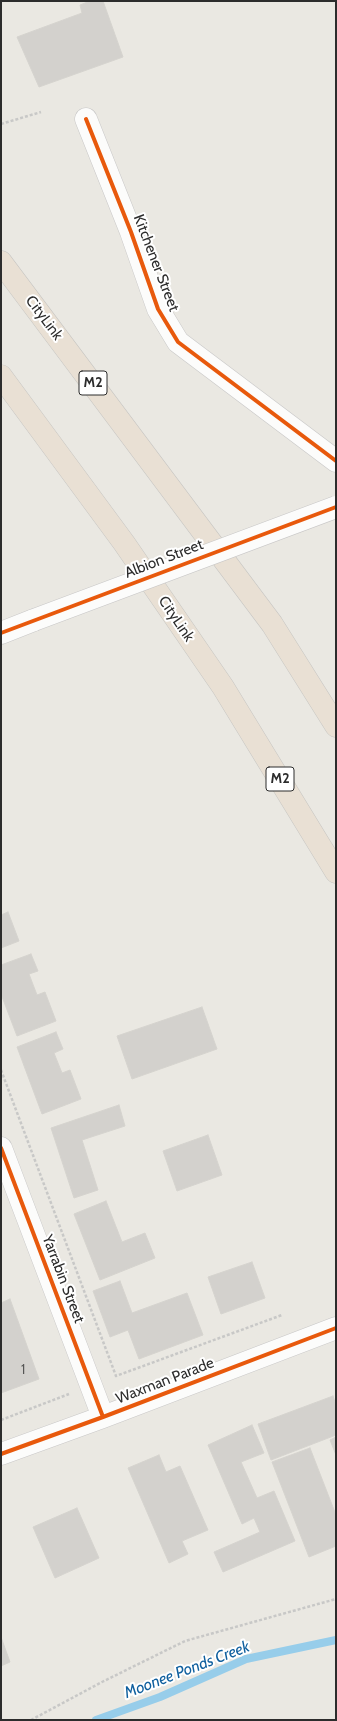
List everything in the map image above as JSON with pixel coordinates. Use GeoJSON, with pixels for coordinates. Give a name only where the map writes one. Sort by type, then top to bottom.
{"type":"FeatureCollection","features":[{"type":"Feature","properties":{"kind":"highway","name":"CityLink"},"geometry":{"type":"LineString","coordinates":[[1,262],[272,624],[336,726]]}},
{"type":"Feature","properties":{"kind":"highway","name":"CityLink"},"geometry":{"type":"LineString","coordinates":[[3,379],[124,543],[223,687],[336,872]]}},
{"type":"Feature","properties":{"kind":"street","name":"Kitchener Street"},"geometry":{"type":"LineString","coordinates":[[86,119],[131,232],[158,309],[178,342],[336,462]]}},
{"type":"Feature","properties":{"kind":"street","name":"Albion Street"},"geometry":{"type":"LineString","coordinates":[[1,633],[336,507]]}},
{"type":"Feature","properties":{"kind":"street","name":"Yarrabin Street"},"geometry":{"type":"LineString","coordinates":[[1,1148],[103,1418]]}},
{"type":"Feature","properties":{"kind":"street","name":"Waxman Parade"},"geometry":{"type":"LineString","coordinates":[[1,1454],[103,1418],[336,1328]]}},
{"type":"Feature","properties":{"kind":"path"},"geometry":{"type":"LineString","coordinates":[[1,124],[41,112]]}},
{"type":"Feature","properties":{"kind":"path"},"geometry":{"type":"LineString","coordinates":[[1,1070],[116,1376],[282,1315]]}},
{"type":"Feature","properties":{"kind":"path"},"geometry":{"type":"LineString","coordinates":[[1,1420],[67,1395]]}},
{"type":"Feature","properties":{"kind":"path"},"geometry":{"type":"LineString","coordinates":[[31,1720],[102,1682],[185,1641],[336,1599]]}},
{"type":"Feature","properties":{"kind":"building"},"geometry":{"type":"Polygon","coordinates":[[[90,1],[103,1],[123,57],[39,87],[17,37],[82,13],[80,5],[90,1]]]}},
{"type":"Feature","properties":{"kind":"building"},"geometry":{"type":"Polygon","coordinates":[[[8,912],[19,941],[1,948],[1,915],[8,912]]]}},
{"type":"Feature","properties":{"kind":"building"},"geometry":{"type":"Polygon","coordinates":[[[31,954],[38,971],[29,974],[37,995],[45,992],[56,1021],[17,1036],[1,994],[1,965],[31,954]]]}},
{"type":"Feature","properties":{"kind":"building"},"geometry":{"type":"Polygon","coordinates":[[[202,1007],[217,1049],[132,1079],[117,1036],[202,1007]]]}},
{"type":"Feature","properties":{"kind":"building"},"geometry":{"type":"Polygon","coordinates":[[[56,1032],[63,1049],[54,1053],[62,1073],[70,1070],[81,1099],[42,1114],[17,1047],[56,1032]]]}},
{"type":"Feature","properties":{"kind":"building"},"geometry":{"type":"Polygon","coordinates":[[[119,1105],[125,1126],[82,1140],[98,1190],[74,1198],[51,1128],[119,1105]]]}},
{"type":"Feature","properties":{"kind":"building"},"geometry":{"type":"Polygon","coordinates":[[[208,1135],[222,1175],[177,1191],[163,1151],[208,1135]]]}},
{"type":"Feature","properties":{"kind":"building"},"geometry":{"type":"Polygon","coordinates":[[[106,1201],[122,1242],[145,1233],[155,1258],[100,1280],[74,1214],[106,1201]]]}},
{"type":"Feature","properties":{"kind":"building"},"geometry":{"type":"Polygon","coordinates":[[[252,1262],[265,1298],[221,1314],[208,1277],[252,1262]]]}},
{"type":"Feature","properties":{"kind":"building"},"geometry":{"type":"Polygon","coordinates":[[[120,1281],[132,1313],[187,1293],[203,1335],[139,1359],[128,1330],[110,1337],[93,1291],[120,1281]]]}},
{"type":"Feature","properties":{"kind":"building"},"geometry":{"type":"Polygon","coordinates":[[[10,1299],[39,1379],[1,1393],[1,1303],[10,1299]]]}},
{"type":"Feature","properties":{"kind":"building"},"geometry":{"type":"Polygon","coordinates":[[[333,1396],[336,1405],[336,1435],[271,1460],[258,1424],[333,1396]]]}},
{"type":"Feature","properties":{"kind":"building"},"geometry":{"type":"Polygon","coordinates":[[[252,1425],[264,1453],[241,1462],[257,1498],[274,1491],[295,1541],[223,1572],[214,1552],[260,1532],[254,1518],[242,1524],[208,1445],[252,1425]]]}},
{"type":"Feature","properties":{"kind":"building"},"geometry":{"type":"Polygon","coordinates":[[[336,1437],[336,1455],[330,1440],[336,1437]]]}},
{"type":"Feature","properties":{"kind":"building"},"geometry":{"type":"Polygon","coordinates":[[[310,1448],[336,1515],[336,1546],[309,1557],[272,1462],[310,1448]]]}},
{"type":"Feature","properties":{"kind":"building"},"geometry":{"type":"Polygon","coordinates":[[[159,1455],[166,1472],[180,1466],[208,1530],[182,1541],[188,1554],[169,1563],[128,1468],[159,1455]]]}},
{"type":"Feature","properties":{"kind":"building"},"geometry":{"type":"Polygon","coordinates":[[[77,1508],[99,1558],[55,1578],[33,1527],[77,1508]]]}},
{"type":"Feature","properties":{"kind":"building"},"geometry":{"type":"Polygon","coordinates":[[[1,1637],[10,1662],[1,1666],[1,1637]]]}},
{"type":"Feature","properties":{"kind":"waterway","name":"Moonee Ponds Creek"},"geometry":{"type":"LineString","coordinates":[[96,1720],[160,1697],[246,1659],[336,1640]]}},
{"type":"Feature","properties":{"kind":"cycle path"},"geometry":{"type":"LineString","coordinates":[[86,119],[131,232],[158,309],[178,342],[336,461]]}},
{"type":"Feature","properties":{"kind":"cycle path"},"geometry":{"type":"LineString","coordinates":[[1,633],[336,507]]}},
{"type":"Feature","properties":{"kind":"cycle path"},"geometry":{"type":"LineString","coordinates":[[1,1148],[103,1417]]}},
{"type":"Feature","properties":{"kind":"cycle path"},"geometry":{"type":"LineString","coordinates":[[1,1454],[103,1417],[336,1328]]}}]}
